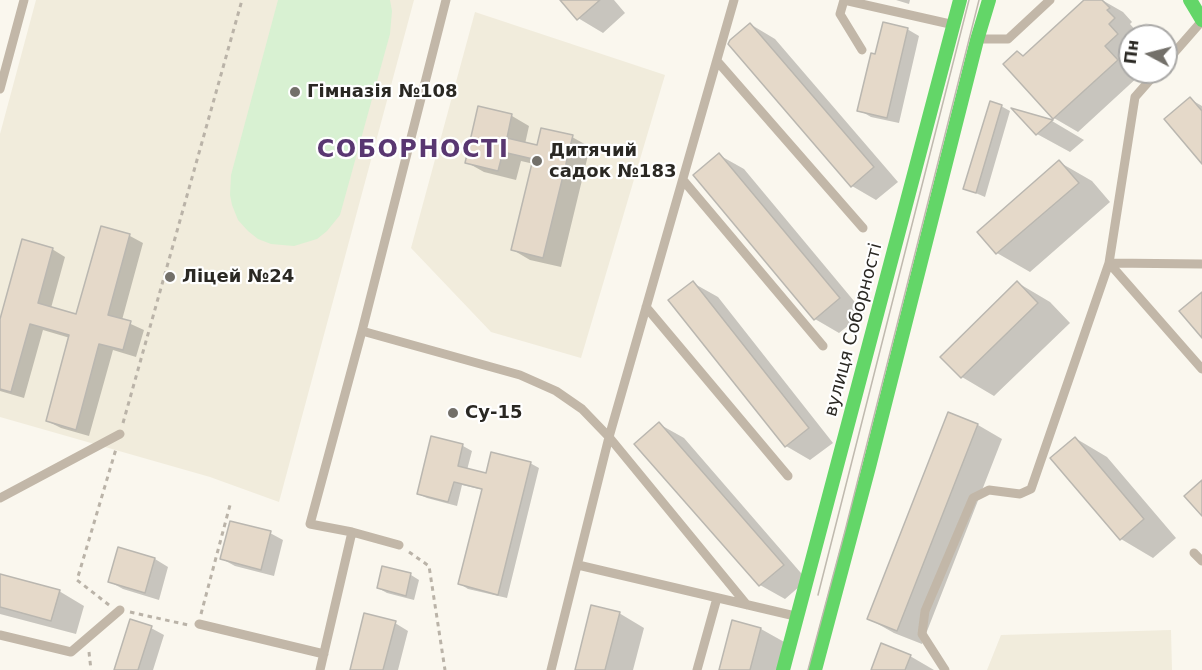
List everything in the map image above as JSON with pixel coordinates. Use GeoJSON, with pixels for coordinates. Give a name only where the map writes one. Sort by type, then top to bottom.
{"type":"FeatureCollection","features":[{"type":"Feature","properties":{"kind":"main road","name":"вулиця Соборності"},"geometry":{"type":"LineString","coordinates":[[783,670],[960,0]]}},
{"type":"Feature","properties":{"kind":"main road"},"geometry":{"type":"LineString","coordinates":[[814,670],[869,467],[989,0]]}},
{"type":"Feature","properties":{"kind":"main road"},"geometry":{"type":"LineString","coordinates":[[1190,0],[1202,20]]}},
{"type":"Feature","properties":{"kind":"lane"},"geometry":{"type":"LineString","coordinates":[[0,89],[24,0]]}},
{"type":"Feature","properties":{"kind":"lane"},"geometry":{"type":"LineString","coordinates":[[399,545],[352,532],[310,524],[362,331],[446,0]]}},
{"type":"Feature","properties":{"kind":"lane"},"geometry":{"type":"LineString","coordinates":[[552,670],[609,436],[734,0]]}},
{"type":"Feature","properties":{"kind":"lane"},"geometry":{"type":"LineString","coordinates":[[862,50],[840,14],[844,0],[953,25]]}},
{"type":"Feature","properties":{"kind":"lane"},"geometry":{"type":"LineString","coordinates":[[977,40],[1008,39],[1050,0]]}},
{"type":"Feature","properties":{"kind":"lane"},"geometry":{"type":"LineString","coordinates":[[1178,48],[1202,20]]}},
{"type":"Feature","properties":{"kind":"lane"},"geometry":{"type":"LineString","coordinates":[[717,61],[863,228]]}},
{"type":"Feature","properties":{"kind":"lane"},"geometry":{"type":"LineString","coordinates":[[945,670],[922,634],[925,611],[973,498],[989,490],[1020,494],[1031,489],[1109,263],[1135,97],[1146,84]]}},
{"type":"Feature","properties":{"kind":"lane"},"geometry":{"type":"LineString","coordinates":[[683,180],[823,346]]}},
{"type":"Feature","properties":{"kind":"lane"},"geometry":{"type":"LineString","coordinates":[[1109,263],[1202,264]]}},
{"type":"Feature","properties":{"kind":"lane"},"geometry":{"type":"LineString","coordinates":[[1109,263],[1202,369]]}},
{"type":"Feature","properties":{"kind":"lane"},"geometry":{"type":"LineString","coordinates":[[646,307],[788,476]]}},
{"type":"Feature","properties":{"kind":"lane"},"geometry":{"type":"LineString","coordinates":[[362,331],[529,379],[556,391],[574,403],[609,436],[747,605]]}},
{"type":"Feature","properties":{"kind":"lane"},"geometry":{"type":"LineString","coordinates":[[0,498],[120,434]]}},
{"type":"Feature","properties":{"kind":"lane"},"geometry":{"type":"LineString","coordinates":[[320,670],[352,532]]}},
{"type":"Feature","properties":{"kind":"lane"},"geometry":{"type":"LineString","coordinates":[[1194,553],[1202,561]]}},
{"type":"Feature","properties":{"kind":"lane"},"geometry":{"type":"LineString","coordinates":[[578,565],[797,617]]}},
{"type":"Feature","properties":{"kind":"lane"},"geometry":{"type":"LineString","coordinates":[[697,670],[717,598]]}},
{"type":"Feature","properties":{"kind":"lane"},"geometry":{"type":"LineString","coordinates":[[0,634],[71,652],[120,610]]}},
{"type":"Feature","properties":{"kind":"lane"},"geometry":{"type":"LineString","coordinates":[[199,624],[324,654]]}},
{"type":"Feature","properties":{"kind":"path"},"geometry":{"type":"LineString","coordinates":[[110,606],[77,580],[242,0]]}},
{"type":"Feature","properties":{"kind":"path"},"geometry":{"type":"LineString","coordinates":[[120,610],[183,626],[199,624],[230,505]]}},
{"type":"Feature","properties":{"kind":"path"},"geometry":{"type":"LineString","coordinates":[[399,545],[429,566],[445,670]]}},
{"type":"Feature","properties":{"kind":"path"},"geometry":{"type":"LineString","coordinates":[[87,637],[91,670]]}},
{"type":"Feature","properties":{"kind":"shaded area","name":"Ліцей №24"},"geometry":{"type":"Polygon","coordinates":[[[36,0],[414,0],[279,502],[210,477],[0,417],[0,134],[36,0]]]}},
{"type":"Feature","properties":{"kind":"shaded area","name":"Дитячий садок №183"},"geometry":{"type":"Polygon","coordinates":[[[475,12],[665,75],[581,358],[491,332],[411,248],[475,12]]]}},
{"type":"Feature","properties":{"kind":"shaded area"},"geometry":{"type":"Polygon","coordinates":[[[1171,630],[1172,670],[987,670],[1001,635],[1171,630]]]}},
{"type":"Feature","properties":{"kind":"green space"},"geometry":{"type":"Polygon","coordinates":[[[278,0],[390,0],[392,11],[390,34],[340,215],[317,239],[294,246],[271,244],[258,239],[238,220],[230,195],[231,175],[278,0]]]}},
{"type":"Feature","properties":{"kind":"building"},"geometry":{"type":"Polygon","coordinates":[[[560,0],[600,0],[577,20],[560,0]]]}},
{"type":"Feature","properties":{"kind":"building"},"geometry":{"type":"Polygon","coordinates":[[[1084,0],[1102,0],[1110,8],[1107,10],[1115,18],[1109,24],[1118,34],[1105,46],[1118,60],[1053,119],[1003,64],[1017,51],[1023,56],[1084,0]]]}},
{"type":"Feature","properties":{"kind":"building"},"geometry":{"type":"Polygon","coordinates":[[[883,22],[908,28],[887,118],[857,111],[871,53],[875,54],[883,22]]]}},
{"type":"Feature","properties":{"kind":"building"},"geometry":{"type":"Polygon","coordinates":[[[750,23],[874,167],[851,187],[728,44],[750,23]]]}},
{"type":"Feature","properties":{"kind":"building"},"geometry":{"type":"Polygon","coordinates":[[[1190,97],[1202,111],[1202,164],[1164,119],[1190,97]]]}},
{"type":"Feature","properties":{"kind":"building"},"geometry":{"type":"Polygon","coordinates":[[[990,101],[1002,105],[976,193],[963,189],[990,101]]]}},
{"type":"Feature","properties":{"kind":"building"},"geometry":{"type":"Polygon","coordinates":[[[478,106],[512,114],[507,138],[537,145],[541,128],[573,135],[543,258],[511,250],[533,159],[503,152],[498,171],[465,163],[478,106]]]}},
{"type":"Feature","properties":{"kind":"building"},"geometry":{"type":"Polygon","coordinates":[[[1011,108],[1053,120],[1036,135],[1011,108]]]}},
{"type":"Feature","properties":{"kind":"building"},"geometry":{"type":"Polygon","coordinates":[[[719,153],[840,298],[814,320],[693,175],[719,153]]]}},
{"type":"Feature","properties":{"kind":"building"},"geometry":{"type":"Polygon","coordinates":[[[1059,160],[1079,183],[996,254],[977,232],[1059,160]]]}},
{"type":"Feature","properties":{"kind":"building"},"geometry":{"type":"Polygon","coordinates":[[[101,226],[130,234],[108,315],[131,321],[123,350],[99,344],[76,430],[46,421],[69,335],[30,324],[11,392],[0,389],[0,319],[22,239],[53,248],[38,303],[76,314],[101,226]]]}},
{"type":"Feature","properties":{"kind":"building"},"geometry":{"type":"Polygon","coordinates":[[[693,281],[809,428],[785,447],[668,300],[693,281]]]}},
{"type":"Feature","properties":{"kind":"building"},"geometry":{"type":"Polygon","coordinates":[[[1017,281],[1038,303],[961,378],[940,357],[1017,281]]]}},
{"type":"Feature","properties":{"kind":"building"},"geometry":{"type":"Polygon","coordinates":[[[1202,292],[1202,338],[1179,311],[1202,292]]]}},
{"type":"Feature","properties":{"kind":"building"},"geometry":{"type":"Polygon","coordinates":[[[948,412],[978,424],[897,631],[867,619],[948,412]]]}},
{"type":"Feature","properties":{"kind":"building"},"geometry":{"type":"Polygon","coordinates":[[[659,422],[784,565],[759,586],[634,444],[659,422]]]}},
{"type":"Feature","properties":{"kind":"building"},"geometry":{"type":"Polygon","coordinates":[[[431,436],[463,444],[458,466],[486,473],[491,452],[531,462],[498,595],[458,584],[482,489],[454,482],[448,502],[417,494],[431,436]]]}},
{"type":"Feature","properties":{"kind":"building"},"geometry":{"type":"Polygon","coordinates":[[[1075,437],[1144,519],[1120,540],[1050,458],[1075,437]]]}},
{"type":"Feature","properties":{"kind":"building"},"geometry":{"type":"Polygon","coordinates":[[[1202,480],[1202,516],[1184,496],[1202,480]]]}},
{"type":"Feature","properties":{"kind":"building"},"geometry":{"type":"Polygon","coordinates":[[[230,521],[271,531],[261,570],[220,559],[230,521]]]}},
{"type":"Feature","properties":{"kind":"building"},"geometry":{"type":"Polygon","coordinates":[[[118,547],[155,558],[145,593],[108,582],[118,547]]]}},
{"type":"Feature","properties":{"kind":"building"},"geometry":{"type":"Polygon","coordinates":[[[382,566],[411,573],[406,596],[377,588],[382,566]]]}},
{"type":"Feature","properties":{"kind":"building"},"geometry":{"type":"Polygon","coordinates":[[[0,574],[60,590],[51,621],[0,607],[0,574]]]}},
{"type":"Feature","properties":{"kind":"building"},"geometry":{"type":"Polygon","coordinates":[[[591,605],[620,612],[605,670],[575,670],[591,605]]]}},
{"type":"Feature","properties":{"kind":"building"},"geometry":{"type":"Polygon","coordinates":[[[364,613],[396,621],[383,670],[350,670],[364,613]]]}},
{"type":"Feature","properties":{"kind":"building"},"geometry":{"type":"Polygon","coordinates":[[[130,619],[152,626],[138,670],[114,670],[130,619]]]}},
{"type":"Feature","properties":{"kind":"building"},"geometry":{"type":"Polygon","coordinates":[[[732,620],[761,628],[750,670],[719,670],[732,620]]]}},
{"type":"Feature","properties":{"kind":"building"},"geometry":{"type":"Polygon","coordinates":[[[881,643],[911,655],[905,670],[871,670],[881,643]]]}},
{"type":"Feature","properties":{"kind":"tram line"},"geometry":{"type":"LineString","coordinates":[[818,595],[969,0]]}},
{"type":"Feature","properties":{"kind":"tram line"},"geometry":{"type":"LineString","coordinates":[[808,670],[979,0]]}},
{"type":"Feature","properties":{"kind":"traffic: fast"},"geometry":{"type":"LineString","coordinates":[[783,670],[960,0]]}},
{"type":"Feature","properties":{"kind":"traffic: fast"},"geometry":{"type":"LineString","coordinates":[[815,670],[989,0]]}},
{"type":"Feature","properties":{"kind":"traffic: fast"},"geometry":{"type":"LineString","coordinates":[[1190,0],[1202,20]]}},
{"type":"Feature","properties":{"kind":"place","name":"Гімназія №108"},"geometry":{"type":"Point","coordinates":[295,92]}},
{"type":"Feature","properties":{"kind":"place","name":"Дитячий садок №183"},"geometry":{"type":"Point","coordinates":[537,161]}},
{"type":"Feature","properties":{"kind":"place","name":"Ліцей №24"},"geometry":{"type":"Point","coordinates":[170,277]}},
{"type":"Feature","properties":{"kind":"place","name":"Су-15"},"geometry":{"type":"Point","coordinates":[453,413]}},
{"type":"Feature","properties":{"kind":"district","name":"СОБОРНОСТІ"},"geometry":{"type":"Point","coordinates":[413,151]}}]}
